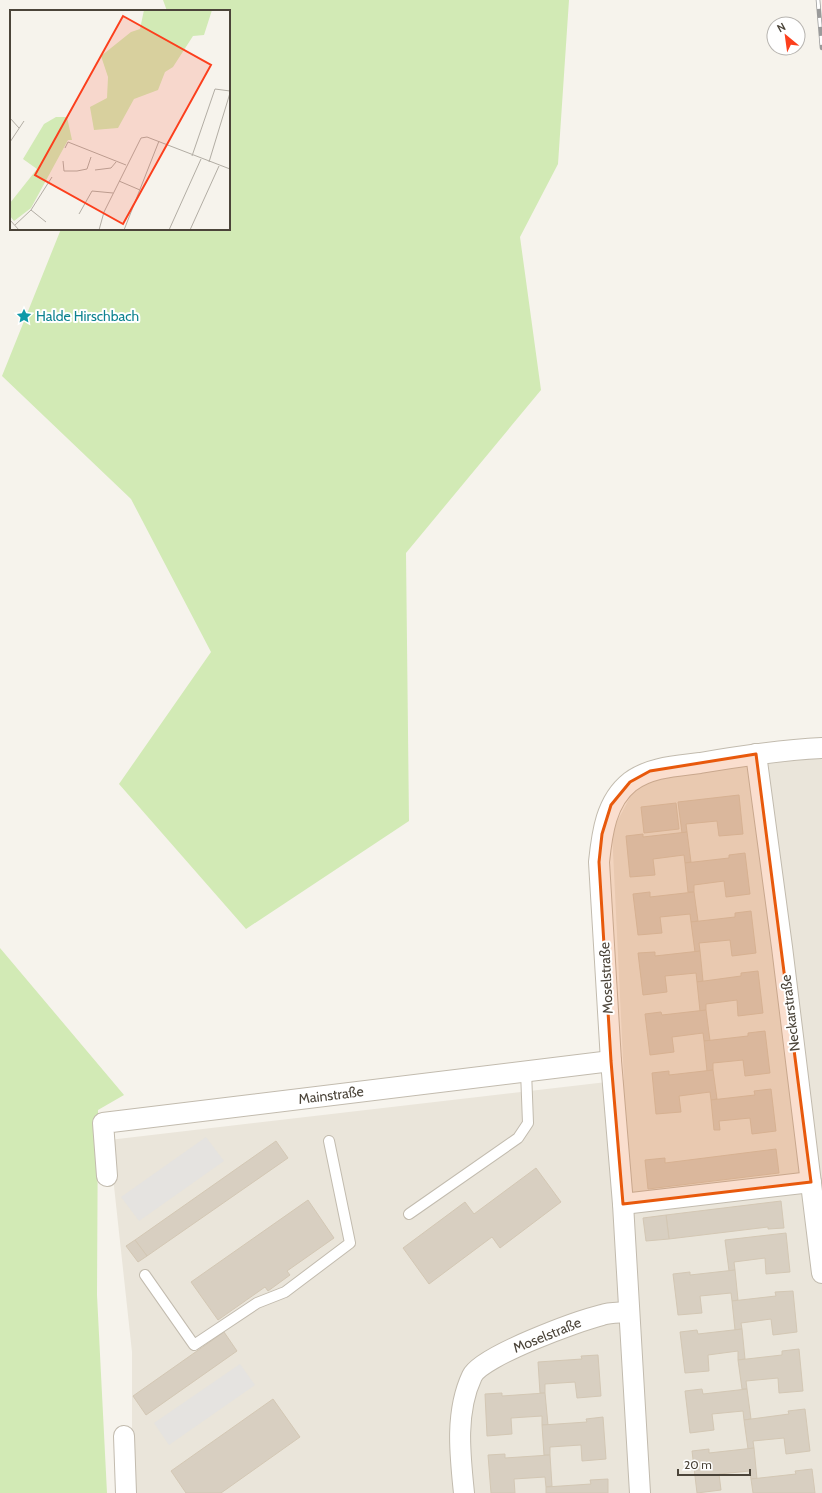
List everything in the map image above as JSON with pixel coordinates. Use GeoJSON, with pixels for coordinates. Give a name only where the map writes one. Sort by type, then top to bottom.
{"type":"FeatureCollection","features":[{"type":"Feature","properties":{"kind":"street","name":"Moselstraße"},"geometry":{"type":"LineString","coordinates":[[640,1493],[624,1204],[611,1061],[599,862],[602,834],[611,805],[630,782],[650,771],[756,754],[821,748]]}},
{"type":"Feature","properties":{"kind":"street","name":"Neckarstraße"},"geometry":{"type":"LineString","coordinates":[[756,754],[783,955],[822,1273]]}},
{"type":"Feature","properties":{"kind":"street","name":"Mainstraße"},"geometry":{"type":"LineString","coordinates":[[107,1176],[103,1123],[611,1061]]}},
{"type":"Feature","properties":{"kind":"street"},"geometry":{"type":"LineString","coordinates":[[624,1204],[811,1182]]}},
{"type":"Feature","properties":{"kind":"street","name":"Moselstraße"},"geometry":{"type":"LineString","coordinates":[[464,1493],[460,1456],[462,1404],[472,1375],[492,1360],[526,1341],[603,1314],[629,1312]]}},
{"type":"Feature","properties":{"kind":"street"},"geometry":{"type":"LineString","coordinates":[[124,1436],[126,1493]]}},
{"type":"Feature","properties":{"kind":"lane"},"geometry":{"type":"LineString","coordinates":[[409,1214],[518,1138],[528,1123],[526,1071]]}},
{"type":"Feature","properties":{"kind":"lane"},"geometry":{"type":"LineString","coordinates":[[145,1275],[194,1345],[257,1303],[285,1292],[350,1243],[329,1141]]}},
{"type":"Feature","properties":{"kind":"highlighted area"},"geometry":{"type":"Polygon","coordinates":[[[756,754],[811,1182],[623,1204],[611,1061],[599,862],[602,834],[611,805],[630,782],[650,771],[756,754]]]}},
{"type":"Feature","properties":{"kind":"shaded area"},"geometry":{"type":"Polygon","coordinates":[[[822,744],[822,1493],[132,1493],[132,1352],[109,1140],[624,1080],[612,831],[637,784],[822,744]]]}},
{"type":"Feature","properties":{"kind":"shaded area"},"geometry":{"type":"Polygon","coordinates":[[[206,1137],[224,1161],[139,1221],[121,1197],[206,1137]]]}},
{"type":"Feature","properties":{"kind":"shaded area"},"geometry":{"type":"Polygon","coordinates":[[[240,1364],[255,1385],[169,1445],[154,1423],[240,1364]]]}},
{"type":"Feature","properties":{"kind":"green space"},"geometry":{"type":"Polygon","coordinates":[[[163,0],[569,0],[558,164],[520,237],[541,390],[406,553],[409,821],[246,929],[119,784],[211,652],[131,499],[2,376],[61,230],[230,230],[230,10],[167,10],[163,0]]]}},
{"type":"Feature","properties":{"kind":"green space"},"geometry":{"type":"Polygon","coordinates":[[[0,948],[124,1095],[98,1110],[97,1295],[107,1493],[0,1493],[0,948]]]}},
{"type":"Feature","properties":{"kind":"building"},"geometry":{"type":"Polygon","coordinates":[[[739,795],[743,834],[719,836],[717,821],[686,824],[687,832],[682,833],[678,802],[739,795]]]}},
{"type":"Feature","properties":{"kind":"building"},"geometry":{"type":"Polygon","coordinates":[[[676,803],[679,829],[644,833],[641,807],[676,803]]]}},
{"type":"Feature","properties":{"kind":"building"},"geometry":{"type":"Polygon","coordinates":[[[687,832],[691,862],[685,863],[684,855],[653,859],[655,875],[630,877],[626,836],[643,834],[643,837],[687,832]]]}},
{"type":"Feature","properties":{"kind":"building"},"geometry":{"type":"Polygon","coordinates":[[[745,853],[750,894],[726,897],[724,881],[694,885],[694,892],[688,892],[685,863],[729,858],[729,855],[745,853]]]}},
{"type":"Feature","properties":{"kind":"building"},"geometry":{"type":"Polygon","coordinates":[[[650,892],[650,897],[694,892],[698,921],[691,922],[690,914],[660,917],[662,933],[638,935],[633,894],[650,892]]]}},
{"type":"Feature","properties":{"kind":"building"},"geometry":{"type":"Polygon","coordinates":[[[751,911],[756,953],[732,956],[730,940],[699,943],[700,951],[695,952],[691,922],[735,917],[735,913],[751,911]]]}},
{"type":"Feature","properties":{"kind":"building"},"geometry":{"type":"Polygon","coordinates":[[[700,951],[703,981],[697,982],[696,973],[665,976],[667,992],[643,995],[638,953],[655,952],[655,956],[700,951]]]}},
{"type":"Feature","properties":{"kind":"building"},"geometry":{"type":"Polygon","coordinates":[[[758,971],[763,1013],[738,1016],[737,1000],[706,1004],[706,1010],[700,1011],[697,982],[741,976],[741,973],[758,971]]]}},
{"type":"Feature","properties":{"kind":"building"},"geometry":{"type":"Polygon","coordinates":[[[706,1010],[710,1041],[704,1041],[703,1033],[672,1037],[674,1052],[650,1055],[645,1014],[661,1012],[662,1015],[706,1010]]]}},
{"type":"Feature","properties":{"kind":"building"},"geometry":{"type":"Polygon","coordinates":[[[765,1031],[770,1073],[745,1076],[743,1060],[713,1063],[713,1070],[707,1071],[704,1041],[748,1036],[748,1033],[765,1031]]]}},
{"type":"Feature","properties":{"kind":"building"},"geometry":{"type":"Polygon","coordinates":[[[713,1070],[717,1099],[711,1100],[710,1092],[679,1096],[681,1112],[656,1114],[652,1073],[669,1071],[669,1075],[713,1070]]]}},
{"type":"Feature","properties":{"kind":"building"},"geometry":{"type":"Polygon","coordinates":[[[771,1089],[776,1131],[752,1134],[750,1118],[719,1121],[720,1130],[714,1130],[711,1100],[755,1095],[754,1091],[771,1089]]]}},
{"type":"Feature","properties":{"kind":"building"},"geometry":{"type":"Polygon","coordinates":[[[276,1141],[288,1158],[147,1256],[135,1240],[276,1141]]]}},
{"type":"Feature","properties":{"kind":"building"},"geometry":{"type":"Polygon","coordinates":[[[776,1149],[779,1173],[648,1189],[645,1160],[665,1158],[665,1163],[776,1149]]]}},
{"type":"Feature","properties":{"kind":"building"},"geometry":{"type":"Polygon","coordinates":[[[536,1168],[561,1202],[500,1248],[492,1237],[429,1284],[403,1248],[465,1202],[474,1214],[536,1168]]]}},
{"type":"Feature","properties":{"kind":"building"},"geometry":{"type":"Polygon","coordinates":[[[308,1200],[334,1238],[287,1271],[290,1275],[268,1291],[265,1287],[218,1320],[191,1282],[308,1200]]]}},
{"type":"Feature","properties":{"kind":"building"},"geometry":{"type":"Polygon","coordinates":[[[781,1201],[784,1228],[768,1229],[768,1227],[669,1239],[666,1215],[781,1201]]]}},
{"type":"Feature","properties":{"kind":"building"},"geometry":{"type":"Polygon","coordinates":[[[666,1215],[669,1239],[646,1241],[643,1218],[666,1215]]]}},
{"type":"Feature","properties":{"kind":"building"},"geometry":{"type":"Polygon","coordinates":[[[786,1233],[790,1272],[766,1274],[765,1258],[734,1262],[735,1270],[729,1271],[725,1240],[786,1233]]]}},
{"type":"Feature","properties":{"kind":"building"},"geometry":{"type":"Polygon","coordinates":[[[135,1240],[147,1256],[138,1262],[126,1246],[135,1240]]]}},
{"type":"Feature","properties":{"kind":"building"},"geometry":{"type":"Polygon","coordinates":[[[735,1270],[738,1300],[732,1301],[731,1293],[700,1296],[702,1313],[678,1315],[673,1274],[690,1272],[690,1275],[735,1270]]]}},
{"type":"Feature","properties":{"kind":"building"},"geometry":{"type":"Polygon","coordinates":[[[793,1291],[797,1332],[773,1335],[771,1319],[741,1323],[742,1329],[735,1330],[732,1301],[776,1296],[775,1292],[793,1291]]]}},
{"type":"Feature","properties":{"kind":"building"},"geometry":{"type":"Polygon","coordinates":[[[742,1329],[745,1359],[738,1360],[738,1351],[708,1355],[709,1371],[685,1373],[680,1332],[697,1330],[698,1334],[742,1329]]]}},
{"type":"Feature","properties":{"kind":"building"},"geometry":{"type":"Polygon","coordinates":[[[224,1332],[237,1351],[146,1415],[133,1396],[224,1332]]]}},
{"type":"Feature","properties":{"kind":"building"},"geometry":{"type":"Polygon","coordinates":[[[799,1349],[803,1391],[779,1393],[778,1378],[746,1381],[747,1389],[742,1389],[738,1360],[782,1355],[782,1351],[799,1349]]]}},
{"type":"Feature","properties":{"kind":"building"},"geometry":{"type":"Polygon","coordinates":[[[598,1355],[601,1396],[577,1398],[575,1382],[545,1384],[545,1393],[540,1393],[538,1362],[582,1359],[581,1356],[598,1355]]]}},
{"type":"Feature","properties":{"kind":"building"},"geometry":{"type":"Polygon","coordinates":[[[702,1389],[703,1394],[747,1389],[751,1419],[744,1420],[743,1411],[712,1414],[714,1430],[690,1433],[685,1391],[702,1389]]]}},
{"type":"Feature","properties":{"kind":"building"},"geometry":{"type":"Polygon","coordinates":[[[502,1393],[502,1396],[545,1393],[548,1425],[542,1425],[542,1416],[511,1418],[512,1434],[487,1436],[485,1394],[502,1393]]]}},
{"type":"Feature","properties":{"kind":"building"},"geometry":{"type":"Polygon","coordinates":[[[273,1399],[300,1437],[221,1493],[186,1493],[171,1471],[273,1399]]]}},
{"type":"Feature","properties":{"kind":"building"},"geometry":{"type":"Polygon","coordinates":[[[805,1409],[810,1451],[786,1454],[784,1438],[753,1441],[754,1448],[748,1449],[744,1420],[789,1414],[788,1411],[805,1409]]]}},
{"type":"Feature","properties":{"kind":"building"},"geometry":{"type":"Polygon","coordinates":[[[603,1417],[606,1459],[582,1461],[581,1445],[550,1447],[550,1455],[544,1455],[542,1425],[587,1422],[586,1419],[603,1417]]]}},
{"type":"Feature","properties":{"kind":"building"},"geometry":{"type":"Polygon","coordinates":[[[754,1448],[757,1479],[751,1479],[750,1471],[719,1474],[721,1490],[697,1493],[692,1451],[709,1449],[709,1453],[754,1448]]]}},
{"type":"Feature","properties":{"kind":"building"},"geometry":{"type":"Polygon","coordinates":[[[505,1454],[505,1458],[550,1455],[552,1486],[546,1487],[545,1477],[514,1479],[515,1493],[491,1493],[488,1455],[505,1454]]]}},
{"type":"Feature","properties":{"kind":"building"},"geometry":{"type":"Polygon","coordinates":[[[812,1469],[815,1493],[753,1493],[751,1479],[796,1474],[795,1471],[812,1469]]]}},
{"type":"Feature","properties":{"kind":"building"},"geometry":{"type":"Polygon","coordinates":[[[608,1479],[608,1493],[546,1493],[546,1487],[591,1484],[590,1480],[608,1479]]]}},
{"type":"Feature","properties":{"kind":"railway"},"geometry":{"type":"LineString","coordinates":[[818,0],[822,48]]}},
{"type":"Feature","properties":{"kind":"place","name":"Halde Hirschbach"},"geometry":{"type":"Point","coordinates":[24,316]}}]}
